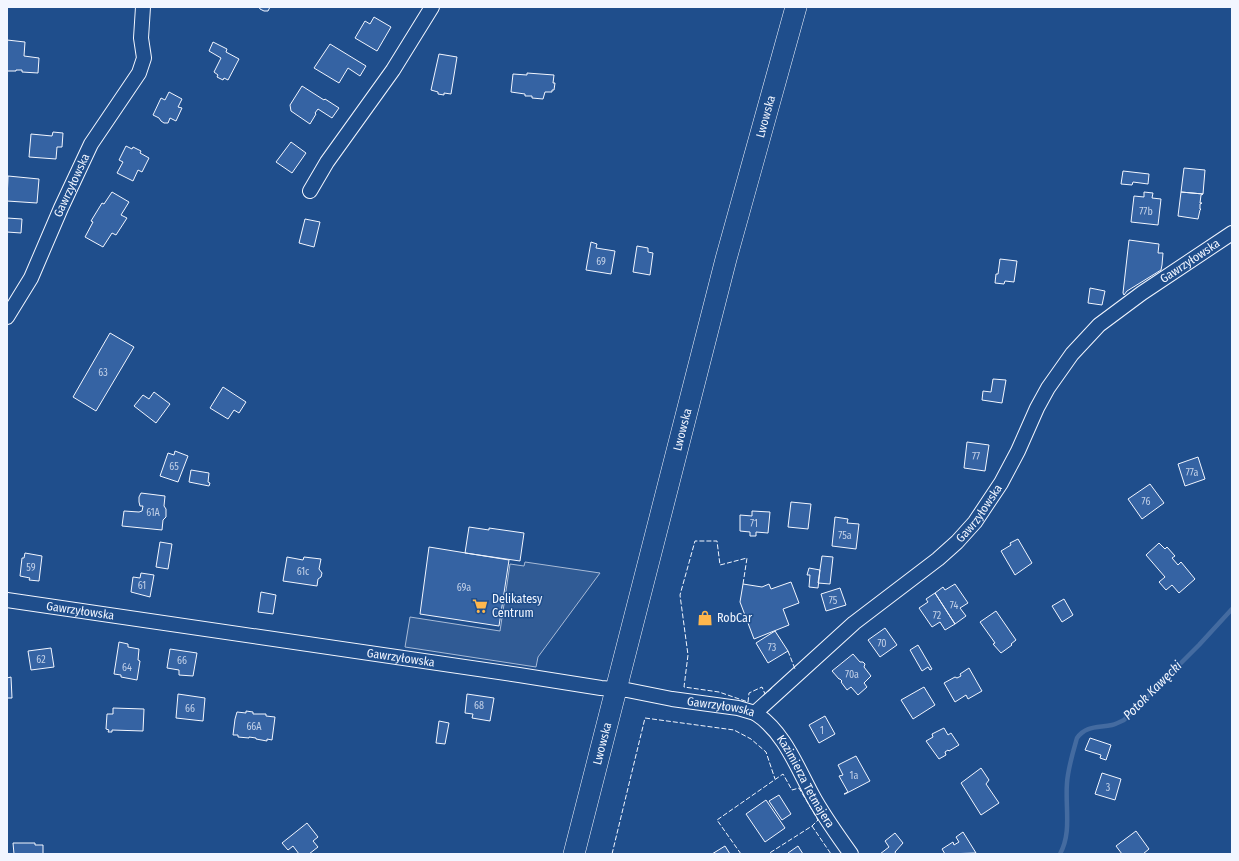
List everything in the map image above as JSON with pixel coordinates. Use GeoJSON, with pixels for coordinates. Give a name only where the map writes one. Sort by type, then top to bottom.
{"type":"FeatureCollection","features":[{"type":"Feature","properties":{"kind":"main road","name":"Lwowska"},"geometry":{"type":"LineString","coordinates":[[574,854],[615,688],[726,259],[796,7]]}},
{"type":"Feature","properties":{"kind":"street","name":"Gawrzyłowska"},"geometry":{"type":"LineString","coordinates":[[7,318],[31,278],[61,208],[92,144],[139,73],[144,58],[141,38],[143,7]]}},
{"type":"Feature","properties":{"kind":"street"},"geometry":{"type":"LineString","coordinates":[[310,191],[327,162],[393,70],[432,7]]}},
{"type":"Feature","properties":{"kind":"street","name":"Gawrzyłowska"},"geometry":{"type":"LineString","coordinates":[[7,600],[601,688],[615,688],[672,699],[738,708],[754,712],[854,623],[938,559],[957,542],[975,522],[1001,483],[1048,388],[1072,354],[1095,329],[1142,293],[1232,233]]}},
{"type":"Feature","properties":{"kind":"street","name":"Kazimierza Tetmajera"},"geometry":{"type":"LineString","coordinates":[[754,712],[771,726],[785,744],[815,800],[851,854]]}},
{"type":"Feature","properties":{"kind":"shaded area"},"geometry":{"type":"Polygon","coordinates":[[[525,562],[600,573],[538,657],[536,667],[405,647],[410,617],[500,631],[510,564],[524,566],[525,562]]]}},
{"type":"Feature","properties":{"kind":"building"},"geometry":{"type":"Polygon","coordinates":[[[259,7],[270,7],[268,11],[264,11],[259,7]]]}},
{"type":"Feature","properties":{"kind":"building"},"geometry":{"type":"Polygon","coordinates":[[[374,17],[391,27],[377,51],[355,38],[365,21],[370,24],[374,17]]]}},
{"type":"Feature","properties":{"kind":"building"},"geometry":{"type":"Polygon","coordinates":[[[7,40],[25,42],[24,56],[39,58],[38,73],[22,72],[22,70],[7,71],[7,40]]]}},
{"type":"Feature","properties":{"kind":"building"},"geometry":{"type":"Polygon","coordinates":[[[213,42],[227,49],[226,52],[239,59],[228,80],[224,78],[223,80],[217,77],[218,75],[214,72],[221,58],[209,51],[213,42]]]}},
{"type":"Feature","properties":{"kind":"building"},"geometry":{"type":"Polygon","coordinates":[[[330,44],[366,66],[360,76],[348,68],[339,83],[314,68],[330,44]]]}},
{"type":"Feature","properties":{"kind":"building"},"geometry":{"type":"Polygon","coordinates":[[[439,54],[457,57],[451,94],[438,94],[438,92],[431,90],[439,54]]]}},
{"type":"Feature","properties":{"kind":"building"},"geometry":{"type":"Polygon","coordinates":[[[527,73],[554,75],[554,90],[552,90],[552,92],[545,92],[543,99],[532,98],[532,96],[525,96],[525,94],[511,92],[513,74],[527,75],[527,73]]]}},
{"type":"Feature","properties":{"kind":"building"},"geometry":{"type":"Polygon","coordinates":[[[302,86],[339,108],[332,118],[318,109],[310,124],[291,111],[290,105],[302,86]]]}},
{"type":"Feature","properties":{"kind":"building"},"geometry":{"type":"Polygon","coordinates":[[[169,92],[182,99],[178,107],[182,108],[176,121],[170,118],[168,123],[164,123],[153,115],[161,98],[165,100],[169,92]]]}},
{"type":"Feature","properties":{"kind":"building"},"geometry":{"type":"Polygon","coordinates":[[[53,132],[63,133],[62,147],[57,147],[56,159],[29,157],[31,134],[52,136],[53,132]]]}},
{"type":"Feature","properties":{"kind":"building"},"geometry":{"type":"Polygon","coordinates":[[[291,142],[306,153],[292,173],[276,162],[291,142]]]}},
{"type":"Feature","properties":{"kind":"building"},"geometry":{"type":"Polygon","coordinates":[[[126,146],[132,149],[133,147],[141,151],[140,153],[149,158],[142,172],[138,170],[133,181],[117,173],[123,162],[119,160],[126,146]]]}},
{"type":"Feature","properties":{"kind":"building"},"geometry":{"type":"Polygon","coordinates":[[[1184,168],[1205,170],[1203,194],[1181,192],[1184,168]]]}},
{"type":"Feature","properties":{"kind":"building"},"geometry":{"type":"Polygon","coordinates":[[[1123,171],[1149,174],[1148,184],[1133,182],[1132,185],[1121,184],[1123,171]]]}},
{"type":"Feature","properties":{"kind":"building"},"geometry":{"type":"Polygon","coordinates":[[[8,176],[39,179],[37,203],[7,201],[8,176]]]}},
{"type":"Feature","properties":{"kind":"building"},"geometry":{"type":"Polygon","coordinates":[[[112,192],[129,202],[121,215],[127,218],[116,235],[112,233],[103,247],[85,237],[93,222],[91,221],[102,203],[104,204],[112,192]]]}},
{"type":"Feature","properties":{"kind":"building"},"geometry":{"type":"Polygon","coordinates":[[[1144,192],[1153,193],[1152,198],[1161,199],[1158,225],[1131,222],[1134,196],[1144,197],[1144,192]]]}},
{"type":"Feature","properties":{"kind":"building"},"geometry":{"type":"Polygon","coordinates":[[[1181,192],[1203,194],[1201,195],[1200,203],[1202,203],[1200,204],[1201,209],[1198,219],[1178,216],[1181,192]]]}},
{"type":"Feature","properties":{"kind":"building"},"geometry":{"type":"Polygon","coordinates":[[[7,218],[22,219],[21,233],[7,232],[7,218]]]}},
{"type":"Feature","properties":{"kind":"building"},"geometry":{"type":"Polygon","coordinates":[[[305,219],[320,222],[314,247],[299,243],[305,219]]]}},
{"type":"Feature","properties":{"kind":"building"},"geometry":{"type":"Polygon","coordinates":[[[1129,240],[1159,244],[1158,253],[1163,253],[1162,265],[1161,270],[1127,291],[1124,295],[1123,293],[1129,240]]]}},
{"type":"Feature","properties":{"kind":"building"},"geometry":{"type":"Polygon","coordinates":[[[591,242],[597,244],[596,248],[615,251],[611,274],[586,270],[591,242]]]}},
{"type":"Feature","properties":{"kind":"building"},"geometry":{"type":"Polygon","coordinates":[[[637,246],[648,248],[648,252],[653,253],[650,275],[633,272],[637,246]]]}},
{"type":"Feature","properties":{"kind":"building"},"geometry":{"type":"Polygon","coordinates":[[[1000,259],[1017,261],[1014,282],[1005,281],[1004,284],[995,283],[1000,259]]]}},
{"type":"Feature","properties":{"kind":"building"},"geometry":{"type":"Polygon","coordinates":[[[1090,288],[1105,291],[1102,305],[1088,303],[1090,288]]]}},
{"type":"Feature","properties":{"kind":"building"},"geometry":{"type":"Polygon","coordinates":[[[110,333],[134,347],[96,411],[73,397],[110,333]]]}},
{"type":"Feature","properties":{"kind":"building"},"geometry":{"type":"Polygon","coordinates":[[[993,379],[1006,380],[1002,403],[982,400],[983,391],[991,392],[993,379]]]}},
{"type":"Feature","properties":{"kind":"building"},"geometry":{"type":"Polygon","coordinates":[[[223,387],[246,402],[239,413],[234,410],[228,419],[210,408],[223,387]]]}},
{"type":"Feature","properties":{"kind":"building"},"geometry":{"type":"Polygon","coordinates":[[[154,392],[170,404],[156,423],[134,406],[143,395],[149,399],[154,392]]]}},
{"type":"Feature","properties":{"kind":"building"},"geometry":{"type":"Polygon","coordinates":[[[967,442],[989,445],[985,471],[964,468],[967,442]]]}},
{"type":"Feature","properties":{"kind":"building"},"geometry":{"type":"Polygon","coordinates":[[[175,451],[188,456],[178,482],[160,476],[168,453],[174,455],[175,451]]]}},
{"type":"Feature","properties":{"kind":"building"},"geometry":{"type":"Polygon","coordinates":[[[1198,457],[1205,479],[1185,486],[1178,464],[1198,457]]]}},
{"type":"Feature","properties":{"kind":"building"},"geometry":{"type":"Polygon","coordinates":[[[191,470],[209,473],[209,486],[189,482],[191,470]]]}},
{"type":"Feature","properties":{"kind":"building"},"geometry":{"type":"Polygon","coordinates":[[[1150,484],[1164,503],[1142,519],[1128,499],[1150,484]]]}},
{"type":"Feature","properties":{"kind":"building"},"geometry":{"type":"Polygon","coordinates":[[[141,493],[165,496],[164,506],[166,509],[166,517],[163,520],[162,530],[122,526],[124,511],[142,511],[143,506],[140,506],[139,502],[141,493]]]}},
{"type":"Feature","properties":{"kind":"building"},"geometry":{"type":"Polygon","coordinates":[[[791,502],[811,504],[808,529],[788,527],[791,502]]]}},
{"type":"Feature","properties":{"kind":"building"},"geometry":{"type":"Polygon","coordinates":[[[752,511],[770,512],[768,533],[756,532],[756,536],[750,536],[750,532],[740,531],[740,515],[752,516],[752,511]]]}},
{"type":"Feature","properties":{"kind":"building"},"geometry":{"type":"Polygon","coordinates":[[[835,517],[848,519],[847,523],[859,524],[856,549],[832,546],[835,517]]]}},
{"type":"Feature","properties":{"kind":"building"},"geometry":{"type":"Polygon","coordinates":[[[469,527],[524,533],[520,561],[465,553],[469,527]]]}},
{"type":"Feature","properties":{"kind":"building"},"geometry":{"type":"Polygon","coordinates":[[[1018,539],[1032,563],[1015,575],[1001,551],[1011,545],[1010,543],[1018,539]]]}},
{"type":"Feature","properties":{"kind":"building"},"geometry":{"type":"Polygon","coordinates":[[[160,542],[172,544],[168,569],[156,567],[160,542]]]}},
{"type":"Feature","properties":{"kind":"building"},"geometry":{"type":"Polygon","coordinates":[[[1159,543],[1165,549],[1167,547],[1175,556],[1172,558],[1178,565],[1181,562],[1195,579],[1179,593],[1172,585],[1166,590],[1159,582],[1165,577],[1146,555],[1159,543]]]}},
{"type":"Feature","properties":{"kind":"building"},"geometry":{"type":"Polygon","coordinates":[[[429,547],[509,560],[499,626],[420,614],[429,547]]]}},
{"type":"Feature","properties":{"kind":"building"},"geometry":{"type":"Polygon","coordinates":[[[25,553],[42,556],[39,581],[29,580],[30,578],[20,576],[22,558],[24,558],[25,553]]]}},
{"type":"Feature","properties":{"kind":"building"},"geometry":{"type":"Polygon","coordinates":[[[822,556],[833,557],[830,584],[818,583],[822,556]]]}},
{"type":"Feature","properties":{"kind":"building"},"geometry":{"type":"Polygon","coordinates":[[[287,557],[303,560],[304,557],[321,559],[319,569],[322,573],[321,577],[318,579],[317,586],[283,581],[287,557]]]}},
{"type":"Feature","properties":{"kind":"building"},"geometry":{"type":"Polygon","coordinates":[[[809,568],[820,570],[818,588],[809,587],[810,575],[807,575],[809,568]]]}},
{"type":"Feature","properties":{"kind":"building"},"geometry":{"type":"Polygon","coordinates":[[[141,573],[154,575],[150,597],[131,592],[133,577],[140,578],[141,573]]]}},
{"type":"Feature","properties":{"kind":"building"},"geometry":{"type":"Polygon","coordinates":[[[791,582],[799,603],[783,609],[789,625],[754,639],[740,602],[743,584],[762,587],[769,584],[771,589],[791,582]]]}},
{"type":"Feature","properties":{"kind":"building"},"geometry":{"type":"Polygon","coordinates":[[[955,584],[968,603],[960,608],[966,616],[955,624],[935,593],[943,587],[945,590],[955,584]]]}},
{"type":"Feature","properties":{"kind":"building"},"geometry":{"type":"Polygon","coordinates":[[[840,588],[846,605],[826,611],[821,594],[840,588]]]}},
{"type":"Feature","properties":{"kind":"building"},"geometry":{"type":"Polygon","coordinates":[[[261,592],[276,595],[273,614],[258,612],[261,592]]]}},
{"type":"Feature","properties":{"kind":"building"},"geometry":{"type":"Polygon","coordinates":[[[935,593],[955,624],[945,630],[940,622],[932,627],[919,608],[928,602],[926,599],[935,593]]]}},
{"type":"Feature","properties":{"kind":"building"},"geometry":{"type":"Polygon","coordinates":[[[1064,599],[1073,615],[1062,622],[1052,606],[1064,599]]]}},
{"type":"Feature","properties":{"kind":"building"},"geometry":{"type":"Polygon","coordinates":[[[996,611],[1016,640],[1001,653],[993,644],[995,643],[980,622],[996,611]]]}},
{"type":"Feature","properties":{"kind":"building"},"geometry":{"type":"Polygon","coordinates":[[[885,628],[897,645],[880,657],[868,640],[885,628]]]}},
{"type":"Feature","properties":{"kind":"building"},"geometry":{"type":"Polygon","coordinates":[[[775,631],[788,651],[768,663],[756,643],[775,631]]]}},
{"type":"Feature","properties":{"kind":"building"},"geometry":{"type":"Polygon","coordinates":[[[119,642],[128,644],[128,647],[139,649],[138,660],[140,661],[137,680],[114,674],[119,642]]]}},
{"type":"Feature","properties":{"kind":"building"},"geometry":{"type":"Polygon","coordinates":[[[918,645],[932,669],[930,670],[928,667],[922,671],[910,650],[918,645]]]}},
{"type":"Feature","properties":{"kind":"building"},"geometry":{"type":"Polygon","coordinates":[[[51,648],[54,667],[31,670],[28,651],[51,648]]]}},
{"type":"Feature","properties":{"kind":"building"},"geometry":{"type":"Polygon","coordinates":[[[170,649],[197,653],[193,676],[179,675],[179,670],[167,668],[170,649]]]}},
{"type":"Feature","properties":{"kind":"building"},"geometry":{"type":"Polygon","coordinates":[[[853,654],[860,662],[865,664],[864,667],[871,676],[864,683],[867,687],[858,695],[851,687],[847,690],[841,682],[842,681],[832,671],[853,654]]]}},
{"type":"Feature","properties":{"kind":"building"},"geometry":{"type":"Polygon","coordinates":[[[969,668],[982,691],[968,699],[966,695],[955,702],[944,683],[955,677],[957,678],[961,676],[960,674],[969,668]]]}},
{"type":"Feature","properties":{"kind":"building"},"geometry":{"type":"Polygon","coordinates":[[[11,677],[12,698],[7,698],[7,678],[11,677]]]}},
{"type":"Feature","properties":{"kind":"building"},"geometry":{"type":"Polygon","coordinates":[[[924,687],[935,705],[913,719],[901,700],[924,687]]]}},
{"type":"Feature","properties":{"kind":"building"},"geometry":{"type":"Polygon","coordinates":[[[178,694],[205,698],[203,721],[176,718],[178,694]]]}},
{"type":"Feature","properties":{"kind":"building"},"geometry":{"type":"Polygon","coordinates":[[[467,694],[494,698],[490,721],[472,718],[473,714],[465,713],[467,694]]]}},
{"type":"Feature","properties":{"kind":"building"},"geometry":{"type":"Polygon","coordinates":[[[113,708],[144,709],[143,731],[112,730],[112,732],[108,732],[109,730],[106,729],[107,714],[113,714],[113,708]]]}},
{"type":"Feature","properties":{"kind":"building"},"geometry":{"type":"Polygon","coordinates":[[[246,711],[253,712],[253,714],[266,714],[266,716],[275,717],[272,740],[267,739],[267,741],[233,735],[237,712],[246,713],[246,711]]]}},
{"type":"Feature","properties":{"kind":"building"},"geometry":{"type":"Polygon","coordinates":[[[825,716],[835,734],[819,743],[809,725],[825,716]]]}},
{"type":"Feature","properties":{"kind":"building"},"geometry":{"type":"Polygon","coordinates":[[[439,721],[449,723],[445,744],[436,743],[439,721]]]}},
{"type":"Feature","properties":{"kind":"building"},"geometry":{"type":"Polygon","coordinates":[[[944,728],[948,735],[951,733],[959,745],[945,752],[946,755],[939,759],[926,741],[933,737],[932,734],[944,728]]]}},
{"type":"Feature","properties":{"kind":"building"},"geometry":{"type":"Polygon","coordinates":[[[1090,738],[1111,745],[1106,760],[1100,758],[1101,755],[1085,750],[1090,738]]]}},
{"type":"Feature","properties":{"kind":"building"},"geometry":{"type":"Polygon","coordinates":[[[856,756],[870,781],[845,794],[844,794],[848,792],[839,776],[843,775],[838,765],[856,756]]]}},
{"type":"Feature","properties":{"kind":"building"},"geometry":{"type":"Polygon","coordinates":[[[981,768],[989,780],[986,784],[999,803],[981,815],[961,783],[981,768]]]}},
{"type":"Feature","properties":{"kind":"building"},"geometry":{"type":"Polygon","coordinates":[[[1102,773],[1121,779],[1115,800],[1095,794],[1102,773]]]}},
{"type":"Feature","properties":{"kind":"building"},"geometry":{"type":"Polygon","coordinates":[[[779,795],[791,814],[782,820],[769,801],[779,795]]]}},
{"type":"Feature","properties":{"kind":"building"},"geometry":{"type":"Polygon","coordinates":[[[766,800],[785,828],[765,842],[746,814],[766,800]]]}},
{"type":"Feature","properties":{"kind":"building"},"geometry":{"type":"Polygon","coordinates":[[[307,823],[318,837],[313,841],[318,847],[309,854],[299,854],[293,846],[288,850],[282,843],[307,823]]]}},
{"type":"Feature","properties":{"kind":"building"},"geometry":{"type":"Polygon","coordinates":[[[1136,831],[1149,849],[1143,854],[1122,854],[1116,846],[1136,831]]]}},
{"type":"Feature","properties":{"kind":"building"},"geometry":{"type":"Polygon","coordinates":[[[963,832],[976,853],[945,854],[942,849],[953,842],[954,845],[959,842],[956,837],[963,832]]]}},
{"type":"Feature","properties":{"kind":"building"},"geometry":{"type":"Polygon","coordinates":[[[895,833],[903,843],[895,852],[896,854],[880,854],[889,847],[885,841],[895,833]]]}},
{"type":"Feature","properties":{"kind":"building"},"geometry":{"type":"Polygon","coordinates":[[[13,843],[35,843],[35,845],[43,845],[43,854],[14,854],[13,843]]]}},
{"type":"Feature","properties":{"kind":"building"},"geometry":{"type":"Polygon","coordinates":[[[725,846],[730,854],[712,854],[725,846]]]}},
{"type":"Feature","properties":{"kind":"building"},"geometry":{"type":"Polygon","coordinates":[[[798,846],[803,854],[788,854],[788,853],[798,846]]]}},
{"type":"Feature","properties":{"kind":"waterway","name":"Potok Kawęcki"},"geometry":{"type":"LineString","coordinates":[[1060,854],[1066,837],[1068,777],[1077,738],[1084,731],[1089,729],[1116,724],[1124,720],[1199,645],[1232,609]]}},
{"type":"Feature","properties":{"kind":"fence"},"geometry":{"type":"LineString","coordinates":[[743,584],[747,558],[720,565],[717,541],[695,541],[680,595],[688,655],[684,687],[719,692],[748,702],[749,693],[762,687],[765,694],[773,687]]}},
{"type":"Feature","properties":{"kind":"fence"},"geometry":{"type":"LineString","coordinates":[[788,651],[795,669]]}},
{"type":"Feature","properties":{"kind":"fence"},"geometry":{"type":"LineString","coordinates":[[612,854],[645,718],[734,730],[751,739],[766,752],[775,779]]}},
{"type":"Feature","properties":{"kind":"fence"},"geometry":{"type":"LineString","coordinates":[[741,854],[717,820],[783,774],[792,790],[799,788],[818,820],[812,826],[768,854]]}},
{"type":"Feature","properties":{"kind":"fence"},"geometry":{"type":"LineString","coordinates":[[812,826],[831,854]]}},
{"type":"Feature","properties":{"kind":"place","name":"Delikatesy Centrum"},"geometry":{"type":"Point","coordinates":[480,606]}},
{"type":"Feature","properties":{"kind":"place","name":"RobCar"},"geometry":{"type":"Point","coordinates":[705,618]}}]}
